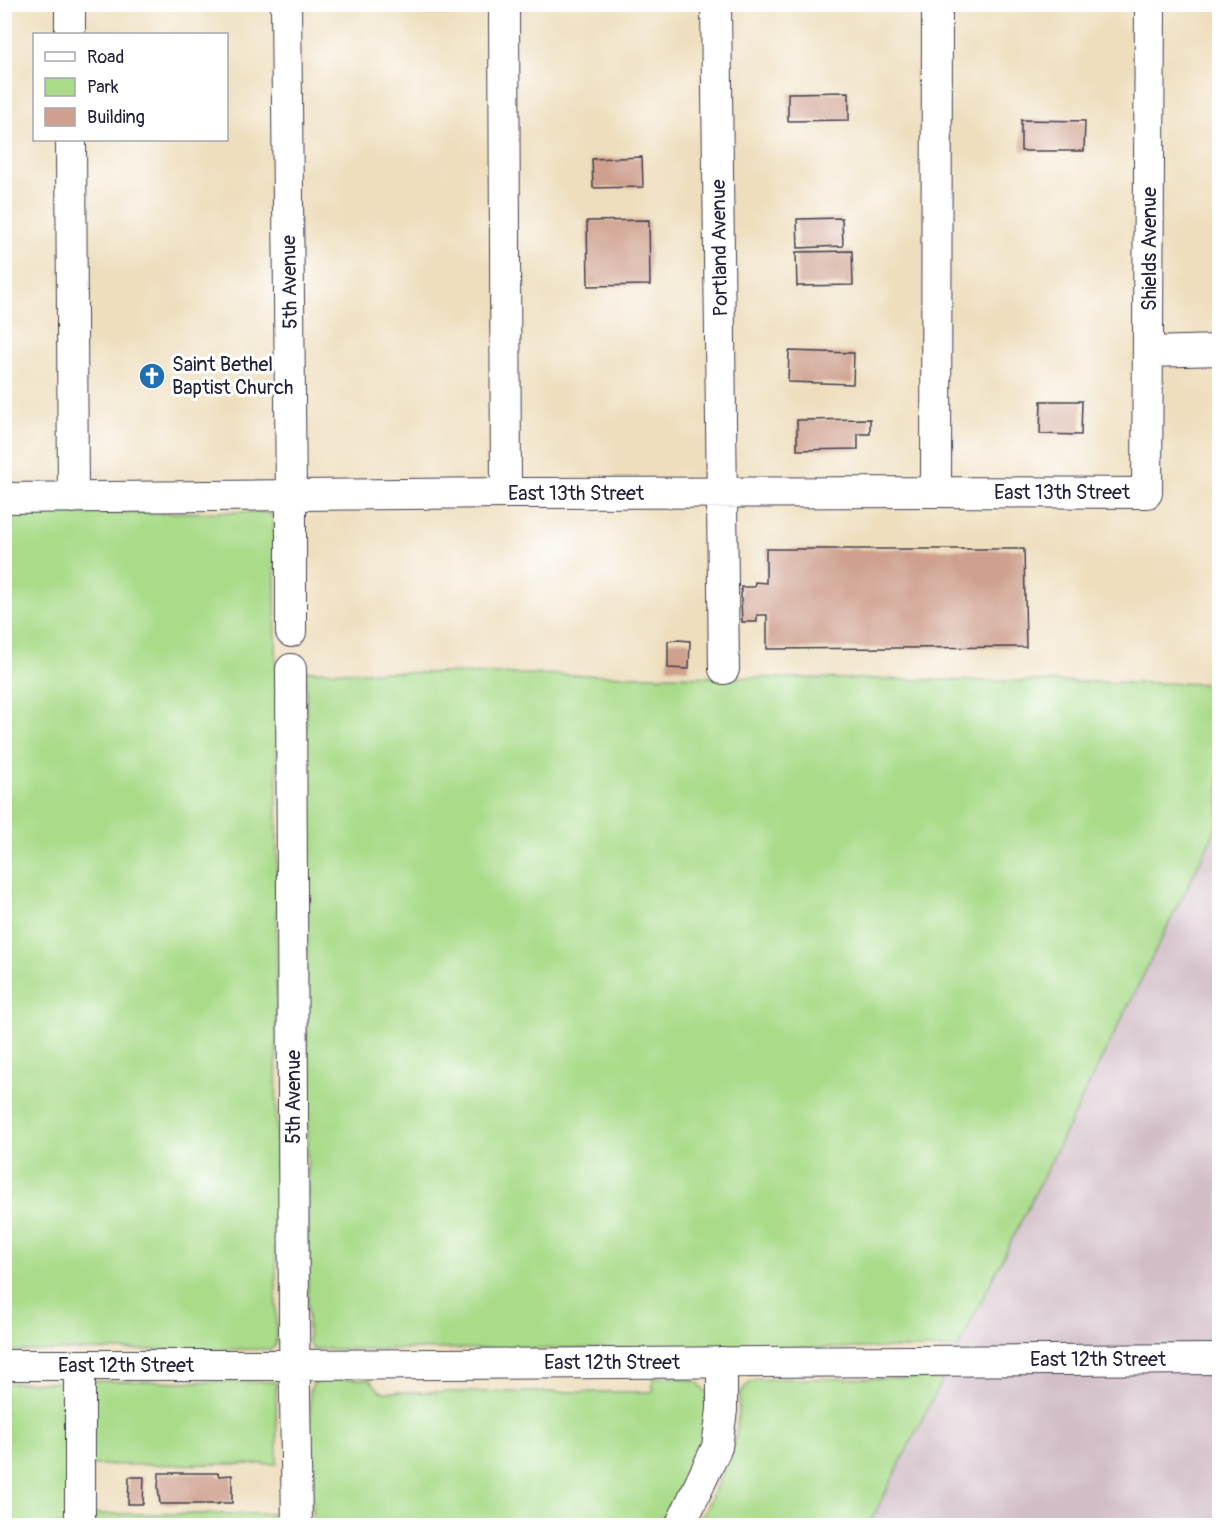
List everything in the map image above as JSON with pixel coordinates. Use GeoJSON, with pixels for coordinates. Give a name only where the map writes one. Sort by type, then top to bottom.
{"type":"FeatureCollection","features":[{"type":"Feature","properties":{"kind":"street"},"geometry":{"type":"LineString","coordinates":[[70,4],[70,33]]}},
{"type":"Feature","properties":{"kind":"street","name":"5th Avenue"},"geometry":{"type":"LineString","coordinates":[[286,4],[291,632]]}},
{"type":"Feature","properties":{"kind":"street"},"geometry":{"type":"LineString","coordinates":[[504,4],[506,493]]}},
{"type":"Feature","properties":{"kind":"street","name":"Portland Avenue"},"geometry":{"type":"LineString","coordinates":[[716,4],[724,669]]}},
{"type":"Feature","properties":{"kind":"street"},"geometry":{"type":"LineString","coordinates":[[936,492],[937,4]]}},
{"type":"Feature","properties":{"kind":"street","name":"Shields Avenue"},"geometry":{"type":"LineString","coordinates":[[1147,493],[1150,4]]}},
{"type":"Feature","properties":{"kind":"street"},"geometry":{"type":"LineString","coordinates":[[71,141],[73,498]]}},
{"type":"Feature","properties":{"kind":"street"},"geometry":{"type":"LineString","coordinates":[[1148,352],[1220,350]]}},
{"type":"Feature","properties":{"kind":"street","name":"East 13th Street"},"geometry":{"type":"LineString","coordinates":[[4,498],[722,492],[1147,493]]}},
{"type":"Feature","properties":{"kind":"street","name":"5th Avenue"},"geometry":{"type":"LineString","coordinates":[[291,669],[294,1365],[297,1526]]}},
{"type":"Feature","properties":{"kind":"street","name":"East 12th Street"},"geometry":{"type":"LineString","coordinates":[[4,1365],[1220,1359]]}},
{"type":"Feature","properties":{"kind":"street"},"geometry":{"type":"LineString","coordinates":[[680,1526],[717,1447],[721,1417],[722,1362]]}},
{"type":"Feature","properties":{"kind":"street"},"geometry":{"type":"LineString","coordinates":[[80,1365],[80,1526]]}},
{"type":"Feature","properties":{"kind":"shaded area"},"geometry":{"type":"Polygon","coordinates":[[[1219,823],[1219,1525],[869,1526],[958,1348],[1219,823]]]}},
{"type":"Feature","properties":{"kind":"green space"},"geometry":{"type":"Polygon","coordinates":[[[258,512],[270,514],[274,519],[277,702],[275,1346],[271,1349],[5,1351],[4,514],[258,512]]]}},
{"type":"Feature","properties":{"kind":"green space"},"geometry":{"type":"Polygon","coordinates":[[[306,671],[1219,684],[1219,823],[958,1348],[312,1349],[308,1341],[306,671]]]}},
{"type":"Feature","properties":{"kind":"green space"},"geometry":{"type":"Polygon","coordinates":[[[675,1377],[698,1382],[708,1395],[706,1426],[701,1443],[663,1525],[312,1526],[310,1391],[319,1380],[369,1379],[381,1392],[653,1392],[653,1378],[675,1377]]]}},
{"type":"Feature","properties":{"kind":"green space"},"geometry":{"type":"Polygon","coordinates":[[[943,1378],[869,1525],[698,1525],[730,1458],[736,1436],[740,1394],[750,1383],[759,1379],[943,1378]]]}},
{"type":"Feature","properties":{"kind":"green space"},"geometry":{"type":"Polygon","coordinates":[[[87,1381],[273,1382],[276,1384],[277,1464],[87,1465],[87,1381]]]}},
{"type":"Feature","properties":{"kind":"green space"},"geometry":{"type":"Polygon","coordinates":[[[67,1382],[73,1525],[5,1525],[4,1383],[67,1382]]]}},
{"type":"Feature","properties":{"kind":"green space"},"geometry":{"type":"Polygon","coordinates":[[[89,1514],[279,1514],[279,1525],[89,1525],[89,1514]]]}},
{"type":"Feature","properties":{"kind":"building"},"geometry":{"type":"Polygon","coordinates":[[[849,92],[849,120],[788,121],[788,93],[849,92]]]}},
{"type":"Feature","properties":{"kind":"building"},"geometry":{"type":"Polygon","coordinates":[[[1021,120],[1085,121],[1084,151],[1021,151],[1021,120]]]}},
{"type":"Feature","properties":{"kind":"building"},"geometry":{"type":"Polygon","coordinates":[[[642,157],[643,187],[593,188],[592,159],[642,157]]]}},
{"type":"Feature","properties":{"kind":"building"},"geometry":{"type":"Polygon","coordinates":[[[842,218],[843,246],[798,248],[797,219],[842,218]]]}},
{"type":"Feature","properties":{"kind":"building"},"geometry":{"type":"Polygon","coordinates":[[[649,220],[650,285],[588,286],[587,221],[649,220]]]}},
{"type":"Feature","properties":{"kind":"building"},"geometry":{"type":"Polygon","coordinates":[[[852,251],[853,285],[797,286],[796,252],[852,251]]]}},
{"type":"Feature","properties":{"kind":"building"},"geometry":{"type":"Polygon","coordinates":[[[789,351],[854,353],[853,384],[788,382],[789,351]]]}},
{"type":"Feature","properties":{"kind":"building"},"geometry":{"type":"Polygon","coordinates":[[[1041,401],[1082,401],[1081,435],[1040,434],[1041,401]]]}},
{"type":"Feature","properties":{"kind":"building"},"geometry":{"type":"Polygon","coordinates":[[[870,419],[870,434],[858,434],[858,449],[797,450],[797,420],[870,419]]]}},
{"type":"Feature","properties":{"kind":"building"},"geometry":{"type":"Polygon","coordinates":[[[766,549],[1024,549],[1026,647],[767,649],[767,615],[757,615],[757,622],[742,622],[741,601],[741,587],[754,587],[755,582],[766,583],[766,549]]]}},
{"type":"Feature","properties":{"kind":"building"},"geometry":{"type":"Polygon","coordinates":[[[668,641],[690,641],[689,669],[668,668],[668,641]]]}},
{"type":"Feature","properties":{"kind":"building"},"geometry":{"type":"Polygon","coordinates":[[[159,1473],[232,1475],[232,1503],[160,1504],[159,1473]]]}},
{"type":"Feature","properties":{"kind":"building"},"geometry":{"type":"Polygon","coordinates":[[[129,1477],[144,1477],[143,1504],[128,1504],[129,1477]]]}},
{"type":"Feature","properties":{"kind":"place","name":"Saint Bethel Baptist Church"},"geometry":{"type":"Point","coordinates":[152,376]}}]}
